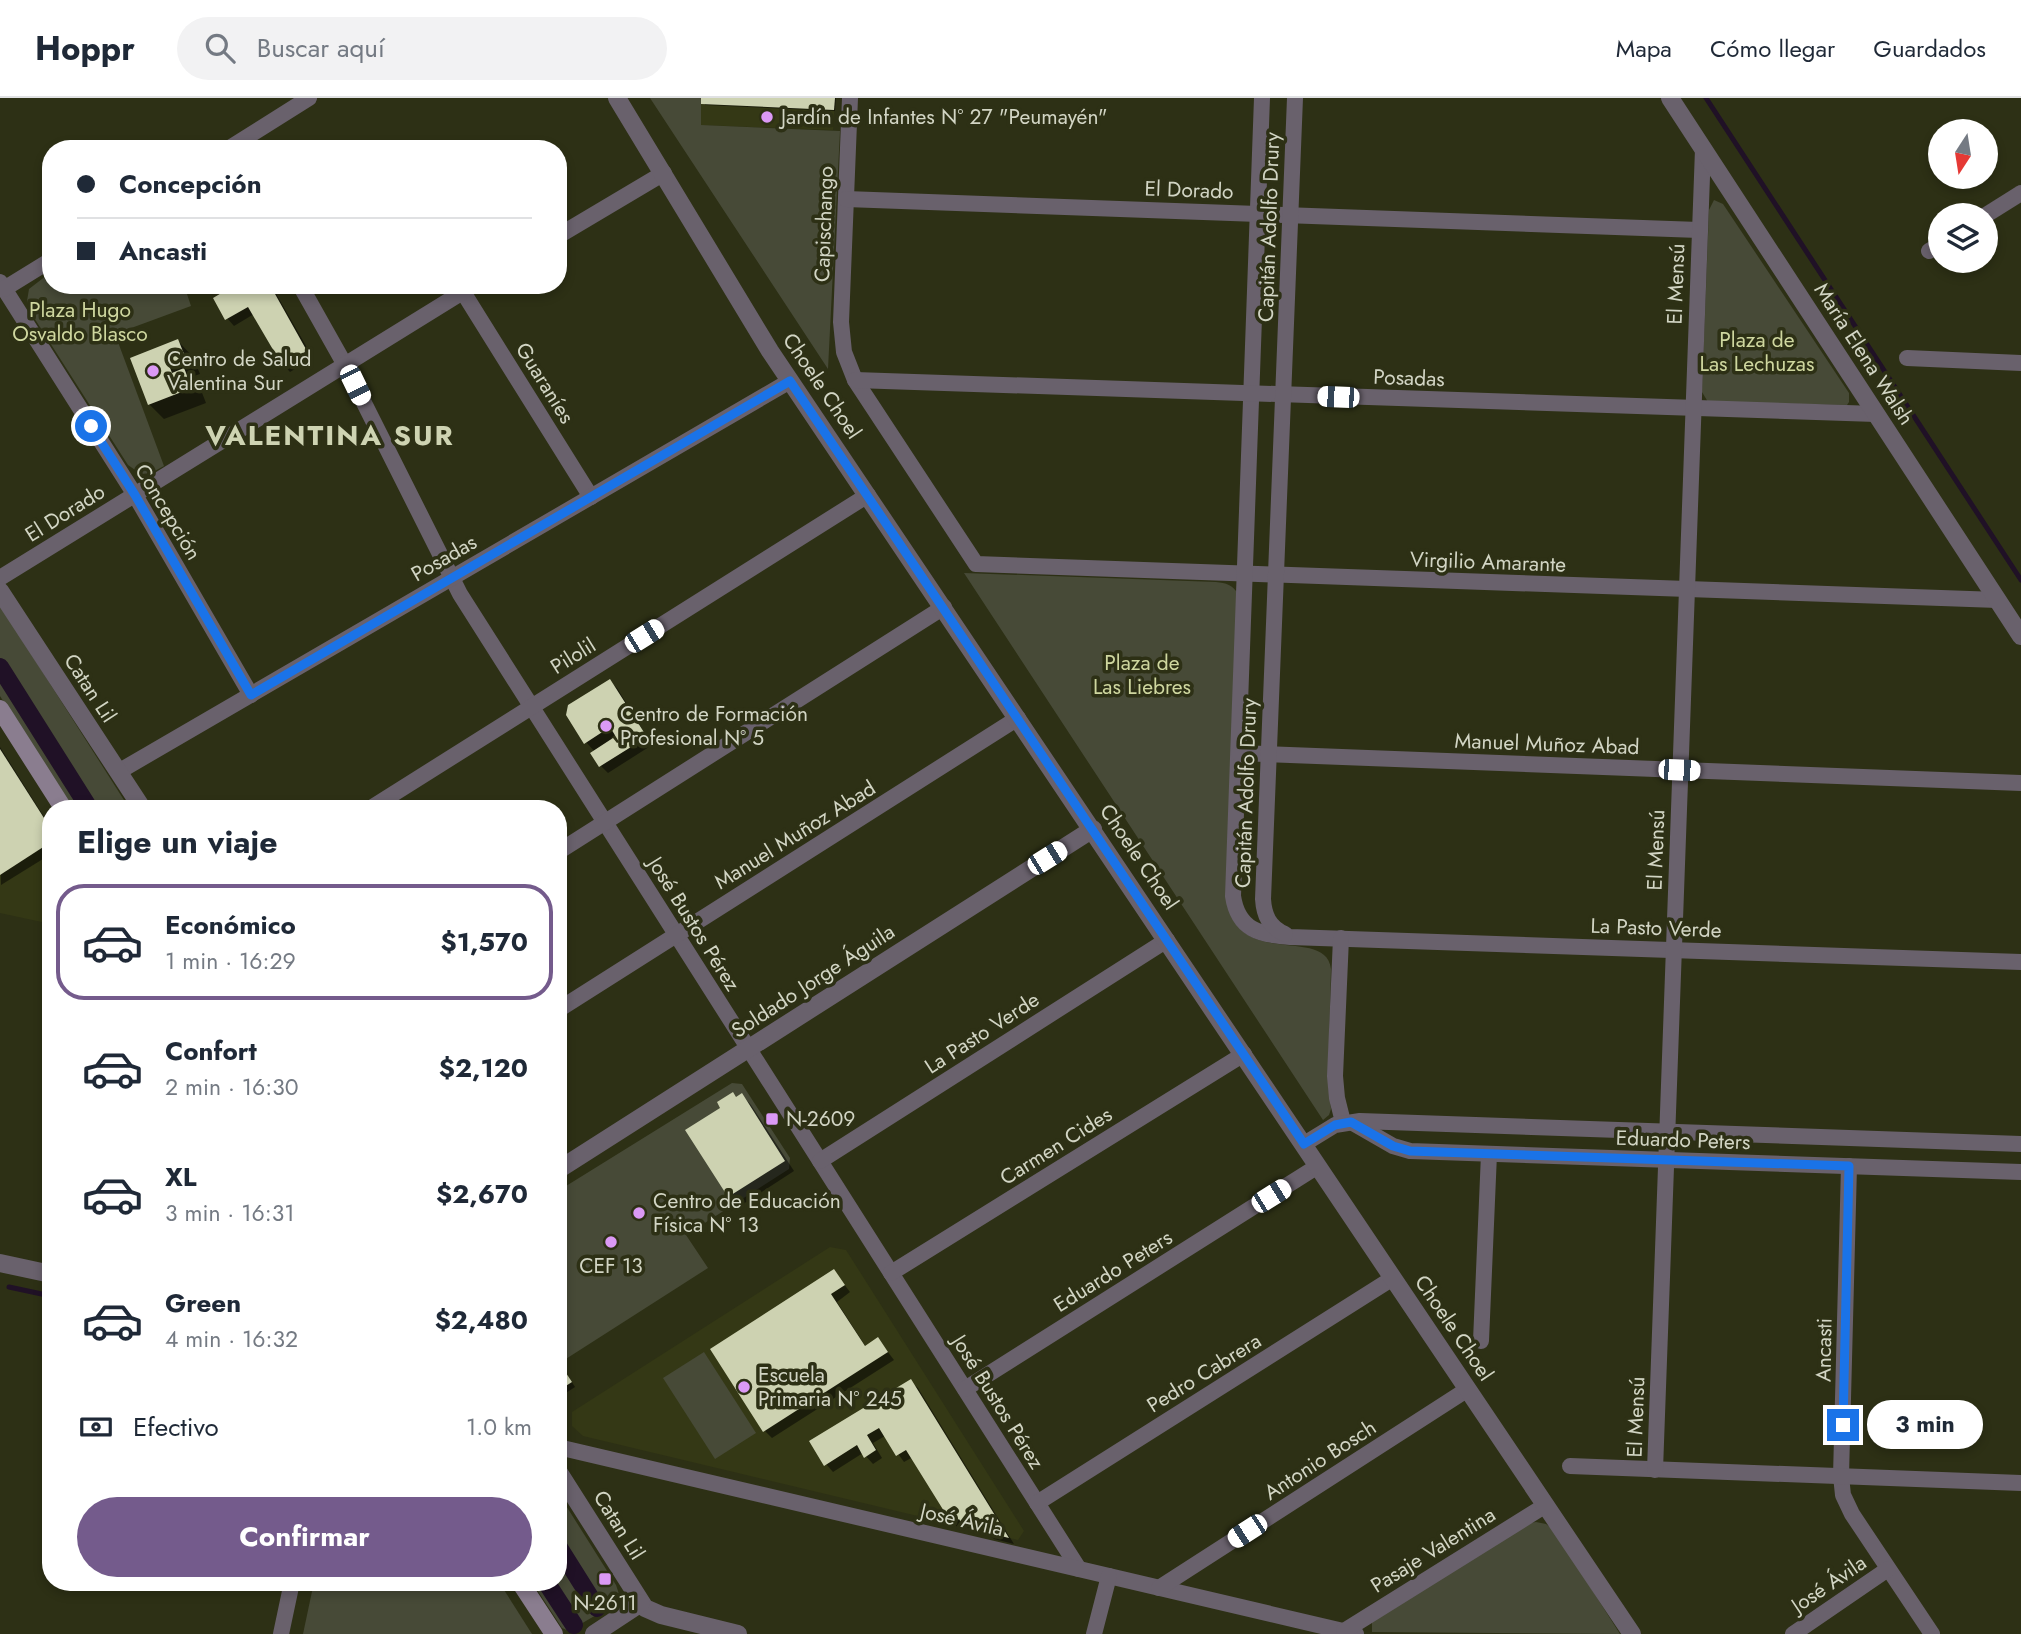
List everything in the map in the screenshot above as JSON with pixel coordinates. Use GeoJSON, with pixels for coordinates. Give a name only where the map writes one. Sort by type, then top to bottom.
{"type":"FeatureCollection","features":[{"type":"Feature","properties":{"kind":"main road"},"geometry":{"type":"LineString","coordinates":[[0,709],[57,800]]}},
{"type":"Feature","properties":{"kind":"main road"},"geometry":{"type":"LineString","coordinates":[[526,1591],[554,1634]]}},
{"type":"Feature","properties":{"kind":"street"},"geometry":{"type":"LineString","coordinates":[[242,140],[309,98]]}},
{"type":"Feature","properties":{"kind":"street","name":"Choele Choel"},"geometry":{"type":"LineString","coordinates":[[617,98],[770,351],[1632,1634]]}},
{"type":"Feature","properties":{"kind":"street","name":"Capischango"},"geometry":{"type":"LineString","coordinates":[[844,352],[841,322],[850,98]]}},
{"type":"Feature","properties":{"kind":"street","name":"Capitán Adolfo Drury"},"geometry":{"type":"LineString","coordinates":[[1262,98],[1235,907],[1243,923],[1251,928],[1271,935],[1290,937]]}},
{"type":"Feature","properties":{"kind":"street","name":"Capitán Adolfo Drury"},"geometry":{"type":"LineString","coordinates":[[1290,937],[1272,927],[1264,909],[1295,98]]}},
{"type":"Feature","properties":{"kind":"street","name":"María Elena Walsh"},"geometry":{"type":"LineString","coordinates":[[1670,98],[2021,636]]}},
{"type":"Feature","properties":{"kind":"street","name":"El Mensú"},"geometry":{"type":"LineString","coordinates":[[1655,1469],[1703,149]]}},
{"type":"Feature","properties":{"kind":"street"},"geometry":{"type":"LineString","coordinates":[[567,231],[664,173]]}},
{"type":"Feature","properties":{"kind":"street"},"geometry":{"type":"LineString","coordinates":[[1998,207],[2021,193]]}},
{"type":"Feature","properties":{"kind":"street","name":"El Dorado"},"geometry":{"type":"LineString","coordinates":[[846,199],[1699,230]]}},
{"type":"Feature","properties":{"kind":"street"},"geometry":{"type":"LineString","coordinates":[[2,286],[42,265]]}},
{"type":"Feature","properties":{"kind":"street","name":"Concepción"},"geometry":{"type":"LineString","coordinates":[[2,286],[135,495],[251,695]]}},
{"type":"Feature","properties":{"kind":"street","name":"José Bustos Pérez"},"geometry":{"type":"LineString","coordinates":[[305,294],[345,365],[451,578],[1079,1569]]}},
{"type":"Feature","properties":{"kind":"street","name":"El Dorado"},"geometry":{"type":"LineString","coordinates":[[0,578],[459,294]]}},
{"type":"Feature","properties":{"kind":"street","name":"Guaraníes"},"geometry":{"type":"LineString","coordinates":[[473,294],[591,497]]}},
{"type":"Feature","properties":{"kind":"street","name":"Choele Choel"},"geometry":{"type":"LineString","coordinates":[[844,352],[855,380],[976,565]]}},
{"type":"Feature","properties":{"kind":"street"},"geometry":{"type":"LineString","coordinates":[[1907,358],[2021,363]]}},
{"type":"Feature","properties":{"kind":"street","name":"Posadas"},"geometry":{"type":"LineString","coordinates":[[855,380],[1877,414]]}},
{"type":"Feature","properties":{"kind":"street","name":"Posadas"},"geometry":{"type":"LineString","coordinates":[[118,772],[790,381]]}},
{"type":"Feature","properties":{"kind":"street","name":"Pilolil"},"geometry":{"type":"LineString","coordinates":[[384,800],[869,495]]}},
{"type":"Feature","properties":{"kind":"street","name":"Virgilio Amarante"},"geometry":{"type":"LineString","coordinates":[[976,565],[1998,600]]}},
{"type":"Feature","properties":{"kind":"street","name":"Catan Lil"},"geometry":{"type":"LineString","coordinates":[[0,591],[137,800]]}},
{"type":"Feature","properties":{"kind":"street"},"geometry":{"type":"LineString","coordinates":[[567,846],[944,607]]}},
{"type":"Feature","properties":{"kind":"street","name":"Manuel Muñoz Abad"},"geometry":{"type":"LineString","coordinates":[[567,1004],[1018,718]]}},
{"type":"Feature","properties":{"kind":"street","name":"Manuel Muñoz Abad"},"geometry":{"type":"LineString","coordinates":[[1239,753],[2021,783]]}},
{"type":"Feature","properties":{"kind":"street","name":"Soldado Jorge Águila"},"geometry":{"type":"LineString","coordinates":[[567,1164],[1093,829]]}},
{"type":"Feature","properties":{"kind":"street","name":"La Pasto Verde"},"geometry":{"type":"LineString","coordinates":[[1290,937],[2021,962]]}},
{"type":"Feature","properties":{"kind":"street"},"geometry":{"type":"LineString","coordinates":[[1304,1144],[1329,1128],[1347,1122],[1337,1098],[1335,1076],[1341,938]]}},
{"type":"Feature","properties":{"kind":"street","name":"La Pasto Verde"},"geometry":{"type":"LineString","coordinates":[[820,1161],[1167,940]]}},
{"type":"Feature","properties":{"kind":"street","name":"Carmen Cides"},"geometry":{"type":"LineString","coordinates":[[891,1273],[1244,1054]]}},
{"type":"Feature","properties":{"kind":"street","name":"Eduardo Peters"},"geometry":{"type":"LineString","coordinates":[[1347,1122],[2021,1144]]}},
{"type":"Feature","properties":{"kind":"street","name":"Eduardo Peters"},"geometry":{"type":"LineString","coordinates":[[1347,1122],[1401,1150],[2021,1172]]}},
{"type":"Feature","properties":{"kind":"street"},"geometry":{"type":"LineString","coordinates":[[1480,1341],[1489,1154]]}},
{"type":"Feature","properties":{"kind":"street","name":"Eduardo Peters"},"geometry":{"type":"LineString","coordinates":[[965,1390],[1318,1166]]}},
{"type":"Feature","properties":{"kind":"street","name":"Ancasti"},"geometry":{"type":"LineString","coordinates":[[1849,1166],[1841,1476],[1843,1495],[1932,1634]]}},
{"type":"Feature","properties":{"kind":"street"},"geometry":{"type":"LineString","coordinates":[[0,1263],[42,1272]]}},
{"type":"Feature","properties":{"kind":"street","name":"Pedro Cabrera"},"geometry":{"type":"LineString","coordinates":[[1037,1503],[1393,1278]]}},
{"type":"Feature","properties":{"kind":"street","name":"Antonio Bosch"},"geometry":{"type":"LineString","coordinates":[[1159,1588],[1468,1389]]}},
{"type":"Feature","properties":{"kind":"street","name":"José Ávila"},"geometry":{"type":"LineString","coordinates":[[567,1449],[1350,1633]]}},
{"type":"Feature","properties":{"kind":"street"},"geometry":{"type":"LineString","coordinates":[[1570,1466],[2021,1483]]}},
{"type":"Feature","properties":{"kind":"street","name":"Catan Lil"},"geometry":{"type":"LineString","coordinates":[[567,1485],[641,1603]]}},
{"type":"Feature","properties":{"kind":"street","name":"Pasaje Valentina"},"geometry":{"type":"LineString","coordinates":[[1350,1633],[1546,1505]]}},
{"type":"Feature","properties":{"kind":"street","name":"José Ávila"},"geometry":{"type":"LineString","coordinates":[[1793,1634],[1888,1569]]}},
{"type":"Feature","properties":{"kind":"street"},"geometry":{"type":"LineString","coordinates":[[1094,1634],[1109,1576]]}},
{"type":"Feature","properties":{"kind":"street"},"geometry":{"type":"LineString","coordinates":[[281,1634],[290,1591]]}},
{"type":"Feature","properties":{"kind":"street"},"geometry":{"type":"LineString","coordinates":[[594,1634],[641,1603],[650,1611],[661,1615],[738,1634]]}},
{"type":"Feature","properties":{"kind":"shaded area","name":"Jardín de Infantes N° 27 \"Peumayén\""},"geometry":{"type":"Polygon","coordinates":[[[701,98],[835,98],[833,130],[700,125],[701,98]]]}},
{"type":"Feature","properties":{"kind":"shaded area"},"geometry":{"type":"Polygon","coordinates":[[[0,749],[42,815],[42,922],[0,913],[0,749]]]}},
{"type":"Feature","properties":{"kind":"shaded area","name":"Escuela Primaria N° 245"},"geometry":{"type":"Polygon","coordinates":[[[830,1247],[846,1250],[1024,1531],[1018,1540],[583,1436],[572,1426],[572,1412],[830,1247]]]}},
{"type":"Feature","properties":{"kind":"green space"},"geometry":{"type":"Polygon","coordinates":[[[650,98],[701,98],[701,125],[840,131],[828,369],[650,98]]]}},
{"type":"Feature","properties":{"kind":"green space","name":"Plaza de Las Lechuzas"},"geometry":{"type":"Polygon","coordinates":[[[1714,200],[1723,204],[1849,393],[1847,405],[1708,402],[1702,392],[1709,210],[1714,200]]]}},
{"type":"Feature","properties":{"kind":"green space","name":"Plaza Hugo Osvaldo Blasco"},"geometry":{"type":"Polygon","coordinates":[[[42,279],[42,294],[187,294],[191,306],[115,334],[164,466],[151,473],[141,474],[128,465],[31,313],[27,301],[29,289],[42,279]]]}},
{"type":"Feature","properties":{"kind":"green space","name":"Plaza de Las Liebres"},"geometry":{"type":"Polygon","coordinates":[[[964,573],[1216,582],[1229,585],[1238,594],[1229,908],[1237,926],[1251,937],[1315,950],[1326,957],[1331,969],[1328,1082],[1331,1109],[1323,1120],[964,573]]]}},
{"type":"Feature","properties":{"kind":"green space"},"geometry":{"type":"Polygon","coordinates":[[[0,605],[124,800],[66,800],[0,696],[0,605]]]}},
{"type":"Feature","properties":{"kind":"green space","name":"Centro de Educación Física N° 13"},"geometry":{"type":"Polygon","coordinates":[[[732,1083],[742,1084],[790,1158],[789,1169],[686,1235],[708,1268],[567,1358],[567,1185],[732,1083]]]}},
{"type":"Feature","properties":{"kind":"green space"},"geometry":{"type":"Polygon","coordinates":[[[704,1352],[756,1433],[715,1459],[663,1378],[704,1352]]]}},
{"type":"Feature","properties":{"kind":"green space"},"geometry":{"type":"Polygon","coordinates":[[[567,1507],[619,1594],[613,1605],[569,1631],[562,1628],[538,1591],[567,1591],[567,1507]]]}},
{"type":"Feature","properties":{"kind":"green space"},"geometry":{"type":"Polygon","coordinates":[[[1530,1523],[1546,1524],[1554,1530],[1620,1634],[1372,1632],[1372,1622],[1530,1523]]]}},
{"type":"Feature","properties":{"kind":"green space"},"geometry":{"type":"Polygon","coordinates":[[[312,1591],[505,1591],[532,1634],[303,1634],[312,1591]]]}},
{"type":"Feature","properties":{"kind":"building"},"geometry":{"type":"Polygon","coordinates":[[[701,98],[835,98],[834,110],[701,104],[701,98]]]}},
{"type":"Feature","properties":{"kind":"building"},"geometry":{"type":"Polygon","coordinates":[[[220,294],[275,294],[307,351],[282,365],[248,307],[225,320],[213,298],[220,294]]]}},
{"type":"Feature","properties":{"kind":"building","name":"Centro de Salud Valentina Sur"},"geometry":{"type":"Polygon","coordinates":[[[178,339],[186,359],[169,365],[172,373],[184,368],[192,388],[148,405],[130,358],[178,339]]]}},
{"type":"Feature","properties":{"kind":"building","name":"Centro de Formación Profesional N° 5"},"geometry":{"type":"Polygon","coordinates":[[[610,679],[647,737],[599,767],[590,753],[613,738],[619,742],[610,727],[584,744],[566,715],[568,705],[610,679]]]}},
{"type":"Feature","properties":{"kind":"building"},"geometry":{"type":"Polygon","coordinates":[[[0,749],[42,815],[42,848],[0,875],[0,749]]]}},
{"type":"Feature","properties":{"kind":"building"},"geometry":{"type":"Polygon","coordinates":[[[733,1092],[736,1097],[742,1093],[785,1161],[728,1197],[685,1130],[720,1108],[717,1102],[733,1092]]]}},
{"type":"Feature","properties":{"kind":"building"},"geometry":{"type":"Polygon","coordinates":[[[834,1269],[845,1285],[831,1294],[865,1346],[878,1337],[888,1352],[763,1432],[710,1349],[834,1269]]]}},
{"type":"Feature","properties":{"kind":"building"},"geometry":{"type":"Polygon","coordinates":[[[911,1379],[1009,1538],[985,1532],[977,1520],[964,1527],[959,1519],[952,1524],[906,1450],[896,1456],[879,1428],[867,1435],[876,1450],[864,1458],[857,1445],[824,1466],[809,1441],[911,1379]]]}},
{"type":"Feature","properties":{"kind":"waterway"},"geometry":{"type":"LineString","coordinates":[[1706,98],[2021,580]]}},
{"type":"Feature","properties":{"kind":"waterway"},"geometry":{"type":"LineString","coordinates":[[0,667],[84,800]]}},
{"type":"Feature","properties":{"kind":"waterway"},"geometry":{"type":"LineString","coordinates":[[9,1287],[42,1294]]}},
{"type":"Feature","properties":{"kind":"waterway"},"geometry":{"type":"LineString","coordinates":[[567,1560],[597,1608]]}},
{"type":"Feature","properties":{"kind":"waterway"},"geometry":{"type":"LineString","coordinates":[[552,1591],[574,1625]]}},
{"type":"Feature","properties":{"kind":"place","name":"Jardín de Infantes N° 27 \"Peumayén\""},"geometry":{"type":"Point","coordinates":[767,117]}},
{"type":"Feature","properties":{"kind":"place","name":"Centro de Salud Valentina Sur"},"geometry":{"type":"Point","coordinates":[153,371]}},
{"type":"Feature","properties":{"kind":"place","name":"Centro de Formación Profesional N° 5"},"geometry":{"type":"Point","coordinates":[606,726]}},
{"type":"Feature","properties":{"kind":"place","name":"N-2609"},"geometry":{"type":"Point","coordinates":[772,1119]}},
{"type":"Feature","properties":{"kind":"place","name":"Centro de Educación Física N° 13"},"geometry":{"type":"Point","coordinates":[639,1213]}},
{"type":"Feature","properties":{"kind":"place","name":"CEF 13"},"geometry":{"type":"Point","coordinates":[611,1242]}},
{"type":"Feature","properties":{"kind":"place","name":"Escuela Primaria N° 245"},"geometry":{"type":"Point","coordinates":[744,1387]}},
{"type":"Feature","properties":{"kind":"place","name":"N-2611"},"geometry":{"type":"Point","coordinates":[605,1579]}},
{"type":"Feature","properties":{"kind":"district","name":"VALENTINA SUR"},"geometry":{"type":"Point","coordinates":[330,435]}},
{"type":"Feature","properties":{"kind":"route"},"geometry":{"type":"LineString","coordinates":[[91,426],[135,495],[251,695],[790,381],[1304,1144],[1335,1125],[1351,1122],[1401,1150],[1410,1151],[1849,1166],[1843,1425]]}}]}
